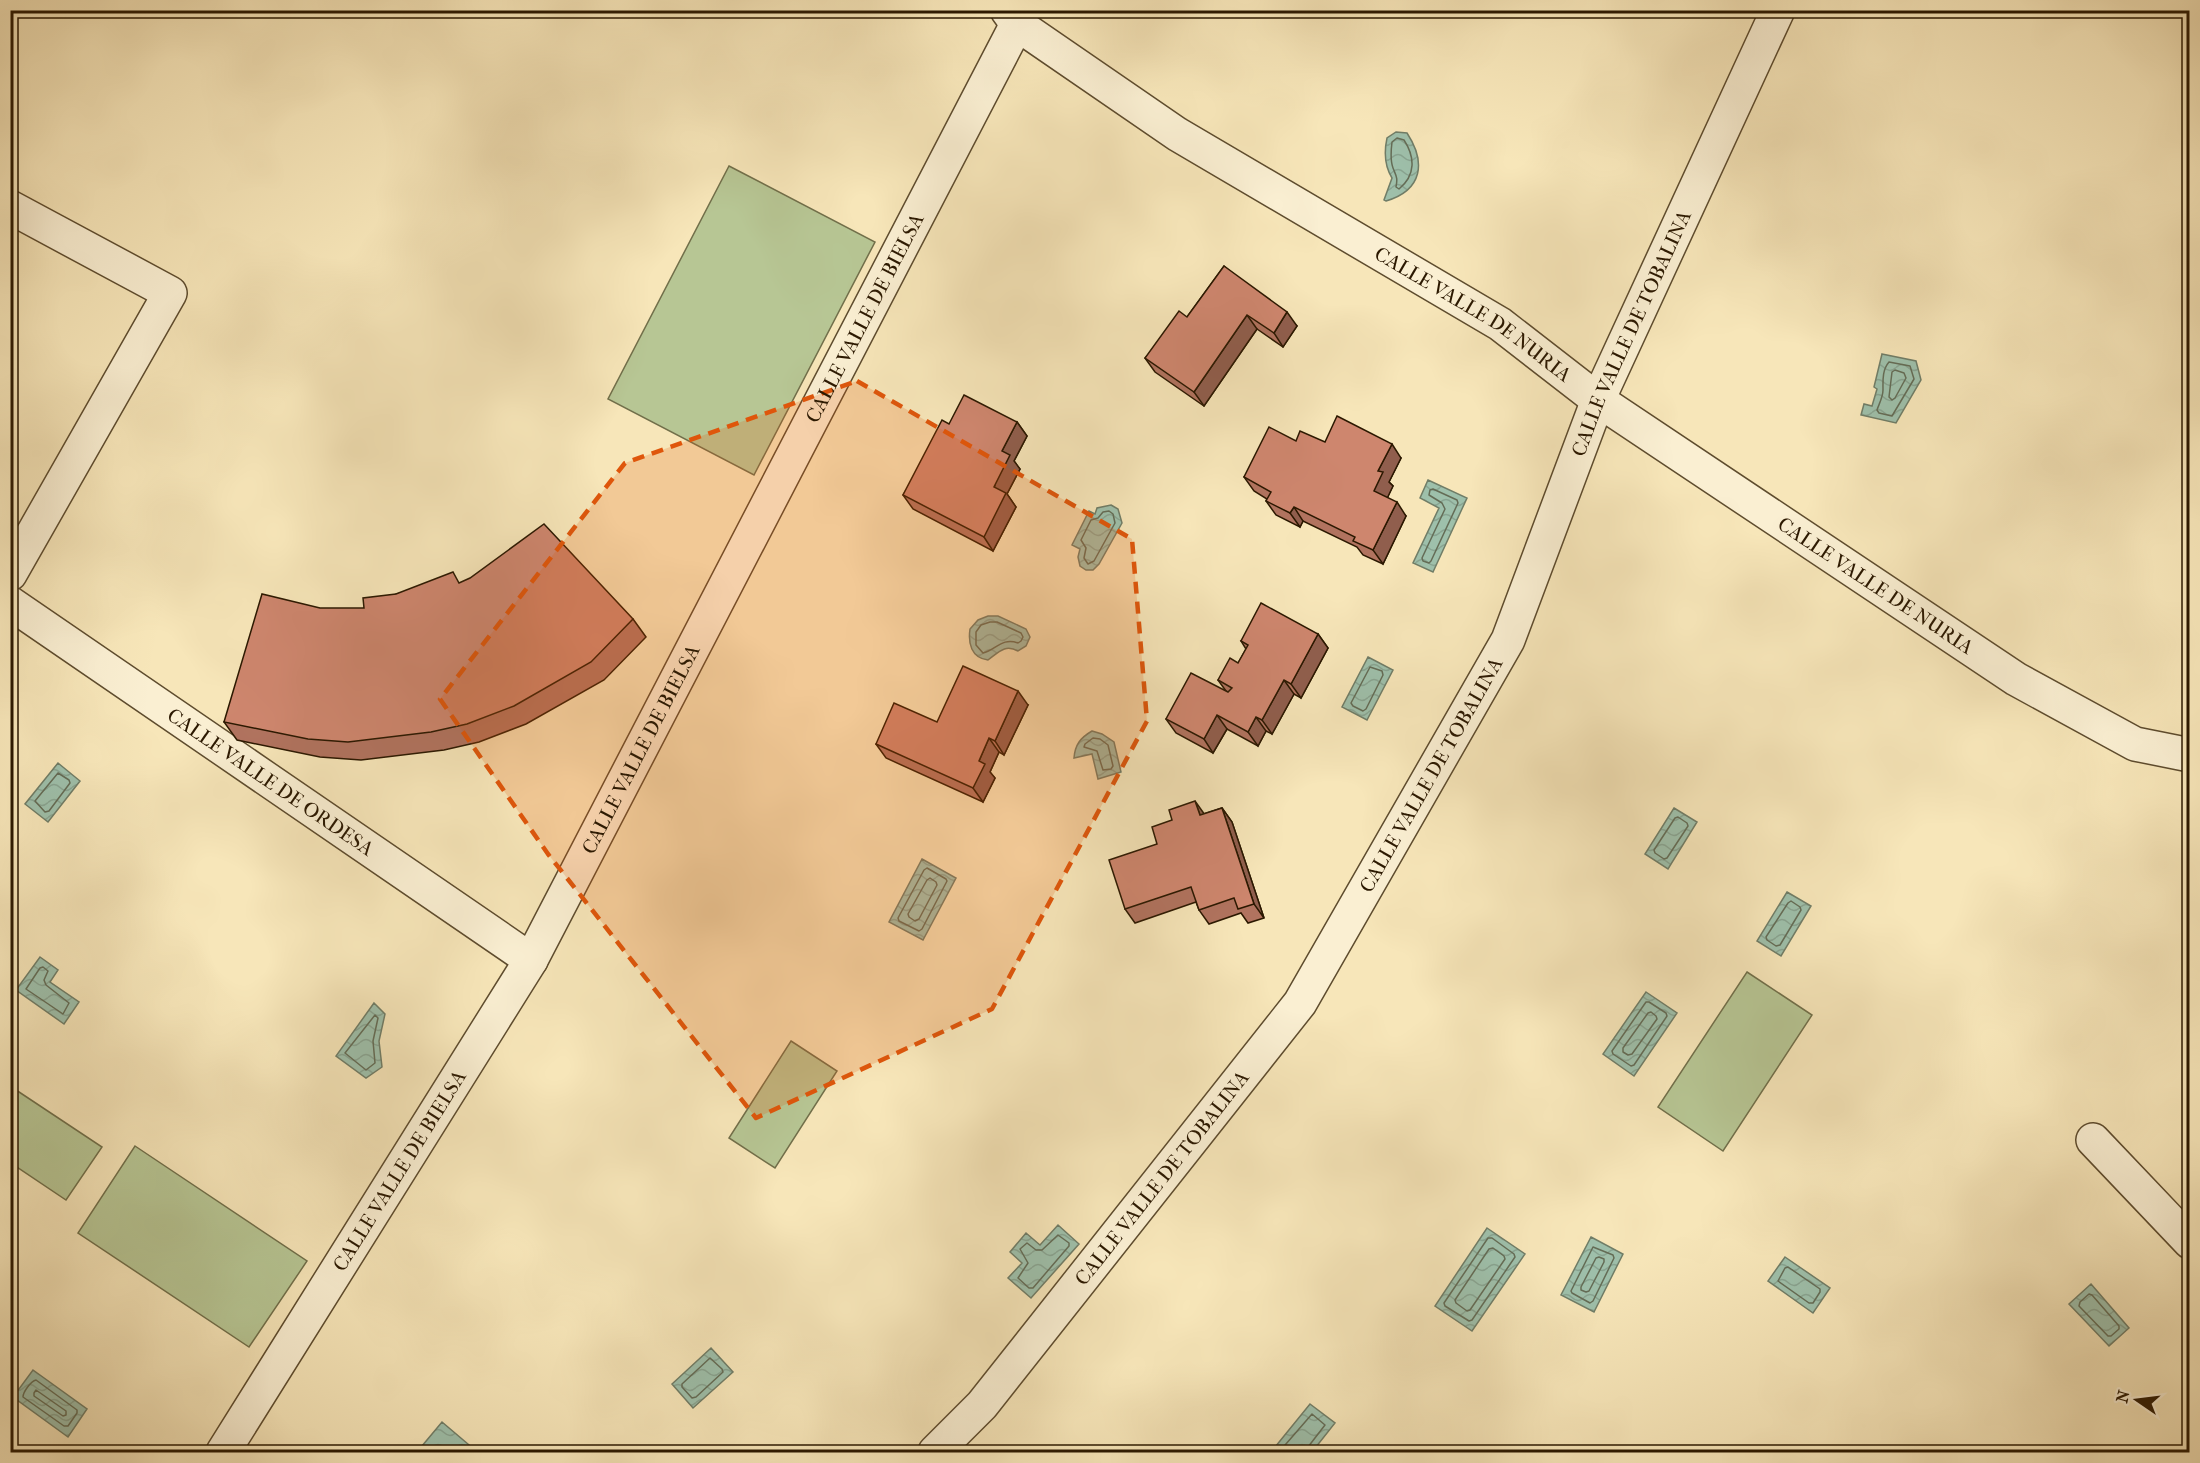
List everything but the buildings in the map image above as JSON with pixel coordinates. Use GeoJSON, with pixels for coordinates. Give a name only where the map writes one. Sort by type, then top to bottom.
{"type":"FeatureCollection","features":[{"type":"Feature","properties":{"kind":"street","name":"CALLE VALLE DE TOBALINA"},"geometry":{"type":"LineString","coordinates":[[935,1452],[982,1405],[1300,1003],[1508,640],[1598,400],[1778,10]]}},
{"type":"Feature","properties":{"kind":"street","name":"CALLE VALLE DE NURIA"},"geometry":{"type":"LineString","coordinates":[[1012,17],[1177,134],[1500,324],[1598,400],[2016,679],[2135,744],[2190,755]]}},
{"type":"Feature","properties":{"kind":"street","name":"CALLE VALLE DE BIELSA"},"geometry":{"type":"LineString","coordinates":[[223,1452],[531,960],[1012,17]]}},
{"type":"Feature","properties":{"kind":"street"},"geometry":{"type":"LineString","coordinates":[[10,207],[170,292],[10,574]]}},
{"type":"Feature","properties":{"kind":"street","name":"CALLE VALLE DE ORDESA"},"geometry":{"type":"LineString","coordinates":[[10,603],[531,960]]}},
{"type":"Feature","properties":{"kind":"street"},"geometry":{"type":"LineString","coordinates":[[2093,1140],[2190,1242]]}},
{"type":"Feature","properties":{"kind":"highlighted area"},"geometry":{"type":"Polygon","coordinates":[[[857,381],[1132,539],[1147,721],[992,1009],[756,1118],[548,854],[440,699],[625,463],[857,381]]]}},
{"type":"Feature","properties":{"kind":"shaded area"},"geometry":{"type":"Polygon","coordinates":[[[729,166],[875,242],[754,475],[608,399],[729,166]]]}},
{"type":"Feature","properties":{"kind":"shaded area"},"geometry":{"type":"Polygon","coordinates":[[[1747,972],[1812,1015],[1723,1151],[1658,1107],[1747,972]]]}},
{"type":"Feature","properties":{"kind":"shaded area"},"geometry":{"type":"Polygon","coordinates":[[[791,1041],[837,1071],[775,1168],[729,1138],[791,1041]]]}},
{"type":"Feature","properties":{"kind":"shaded area"},"geometry":{"type":"Polygon","coordinates":[[[10,1086],[102,1147],[66,1200],[11,1163],[10,1086]]]}},
{"type":"Feature","properties":{"kind":"shaded area"},"geometry":{"type":"Polygon","coordinates":[[[135,1146],[307,1261],[249,1347],[78,1233],[135,1146]]]}},
{"type":"Feature","properties":{"kind":"water"},"geometry":{"type":"Polygon","coordinates":[[[1396,132],[1407,133],[1413,144],[1417,154],[1418,174],[1408,190],[1386,201],[1384,200],[1392,178],[1386,163],[1386,143],[1387,138],[1396,132]]]}},
{"type":"Feature","properties":{"kind":"water"},"geometry":{"type":"Polygon","coordinates":[[[1882,354],[1916,361],[1921,380],[1896,423],[1861,415],[1864,404],[1872,406],[1882,354]]]}},
{"type":"Feature","properties":{"kind":"water"},"geometry":{"type":"Polygon","coordinates":[[[1428,480],[1467,498],[1433,572],[1413,563],[1439,508],[1420,498],[1428,480]]]}},
{"type":"Feature","properties":{"kind":"water"},"geometry":{"type":"Polygon","coordinates":[[[1111,505],[1118,509],[1122,523],[1099,564],[1093,570],[1086,570],[1080,566],[1078,557],[1080,549],[1072,545],[1089,511],[1095,514],[1097,508],[1111,505]]]}},
{"type":"Feature","properties":{"kind":"water"},"geometry":{"type":"Polygon","coordinates":[[[988,616],[998,616],[1026,629],[1030,637],[1026,646],[1018,651],[1009,648],[1002,650],[988,660],[974,653],[970,644],[970,629],[978,620],[988,616]]]}},
{"type":"Feature","properties":{"kind":"water"},"geometry":{"type":"Polygon","coordinates":[[[1368,657],[1393,670],[1367,720],[1342,707],[1368,657]]]}},
{"type":"Feature","properties":{"kind":"water"},"geometry":{"type":"Polygon","coordinates":[[[1092,731],[1114,742],[1121,772],[1098,779],[1092,754],[1074,758],[1079,742],[1092,731]]]}},
{"type":"Feature","properties":{"kind":"water"},"geometry":{"type":"Polygon","coordinates":[[[58,763],[80,781],[48,822],[25,804],[58,763]]]}},
{"type":"Feature","properties":{"kind":"water"},"geometry":{"type":"Polygon","coordinates":[[[1674,808],[1697,822],[1668,869],[1645,854],[1674,808]]]}},
{"type":"Feature","properties":{"kind":"water"},"geometry":{"type":"Polygon","coordinates":[[[922,859],[956,878],[923,940],[889,922],[922,859]]]}},
{"type":"Feature","properties":{"kind":"water"},"geometry":{"type":"Polygon","coordinates":[[[1787,892],[1811,906],[1781,956],[1757,941],[1787,892]]]}},
{"type":"Feature","properties":{"kind":"water"},"geometry":{"type":"Polygon","coordinates":[[[40,957],[58,970],[50,982],[79,1002],[64,1024],[16,990],[40,957]]]}},
{"type":"Feature","properties":{"kind":"water"},"geometry":{"type":"Polygon","coordinates":[[[1646,992],[1677,1013],[1634,1076],[1603,1054],[1646,992]]]}},
{"type":"Feature","properties":{"kind":"water"},"geometry":{"type":"Polygon","coordinates":[[[374,1003],[385,1014],[379,1041],[382,1067],[366,1078],[336,1056],[374,1003]]]}},
{"type":"Feature","properties":{"kind":"water"},"geometry":{"type":"Polygon","coordinates":[[[1058,1225],[1079,1244],[1031,1298],[1008,1278],[1022,1263],[1010,1252],[1026,1233],[1040,1245],[1058,1225]]]}},
{"type":"Feature","properties":{"kind":"water"},"geometry":{"type":"Polygon","coordinates":[[[1487,1228],[1525,1254],[1472,1331],[1435,1306],[1487,1228]]]}},
{"type":"Feature","properties":{"kind":"water"},"geometry":{"type":"Polygon","coordinates":[[[1591,1237],[1623,1254],[1594,1312],[1561,1295],[1591,1237]]]}},
{"type":"Feature","properties":{"kind":"water"},"geometry":{"type":"Polygon","coordinates":[[[1785,1257],[1830,1288],[1813,1313],[1768,1281],[1785,1257]]]}},
{"type":"Feature","properties":{"kind":"water"},"geometry":{"type":"Polygon","coordinates":[[[2091,1284],[2129,1328],[2109,1346],[2069,1304],[2091,1284]]]}},
{"type":"Feature","properties":{"kind":"water"},"geometry":{"type":"Polygon","coordinates":[[[711,1348],[733,1372],[693,1408],[672,1384],[711,1348]]]}},
{"type":"Feature","properties":{"kind":"water"},"geometry":{"type":"Polygon","coordinates":[[[33,1370],[87,1409],[68,1437],[13,1397],[33,1370]]]}},
{"type":"Feature","properties":{"kind":"water"},"geometry":{"type":"Polygon","coordinates":[[[1310,1404],[1335,1423],[1312,1452],[1271,1452],[1310,1404]]]}},
{"type":"Feature","properties":{"kind":"water"},"geometry":{"type":"Polygon","coordinates":[[[442,1422],[475,1450],[473,1452],[429,1452],[422,1446],[442,1422]]]}}]}
